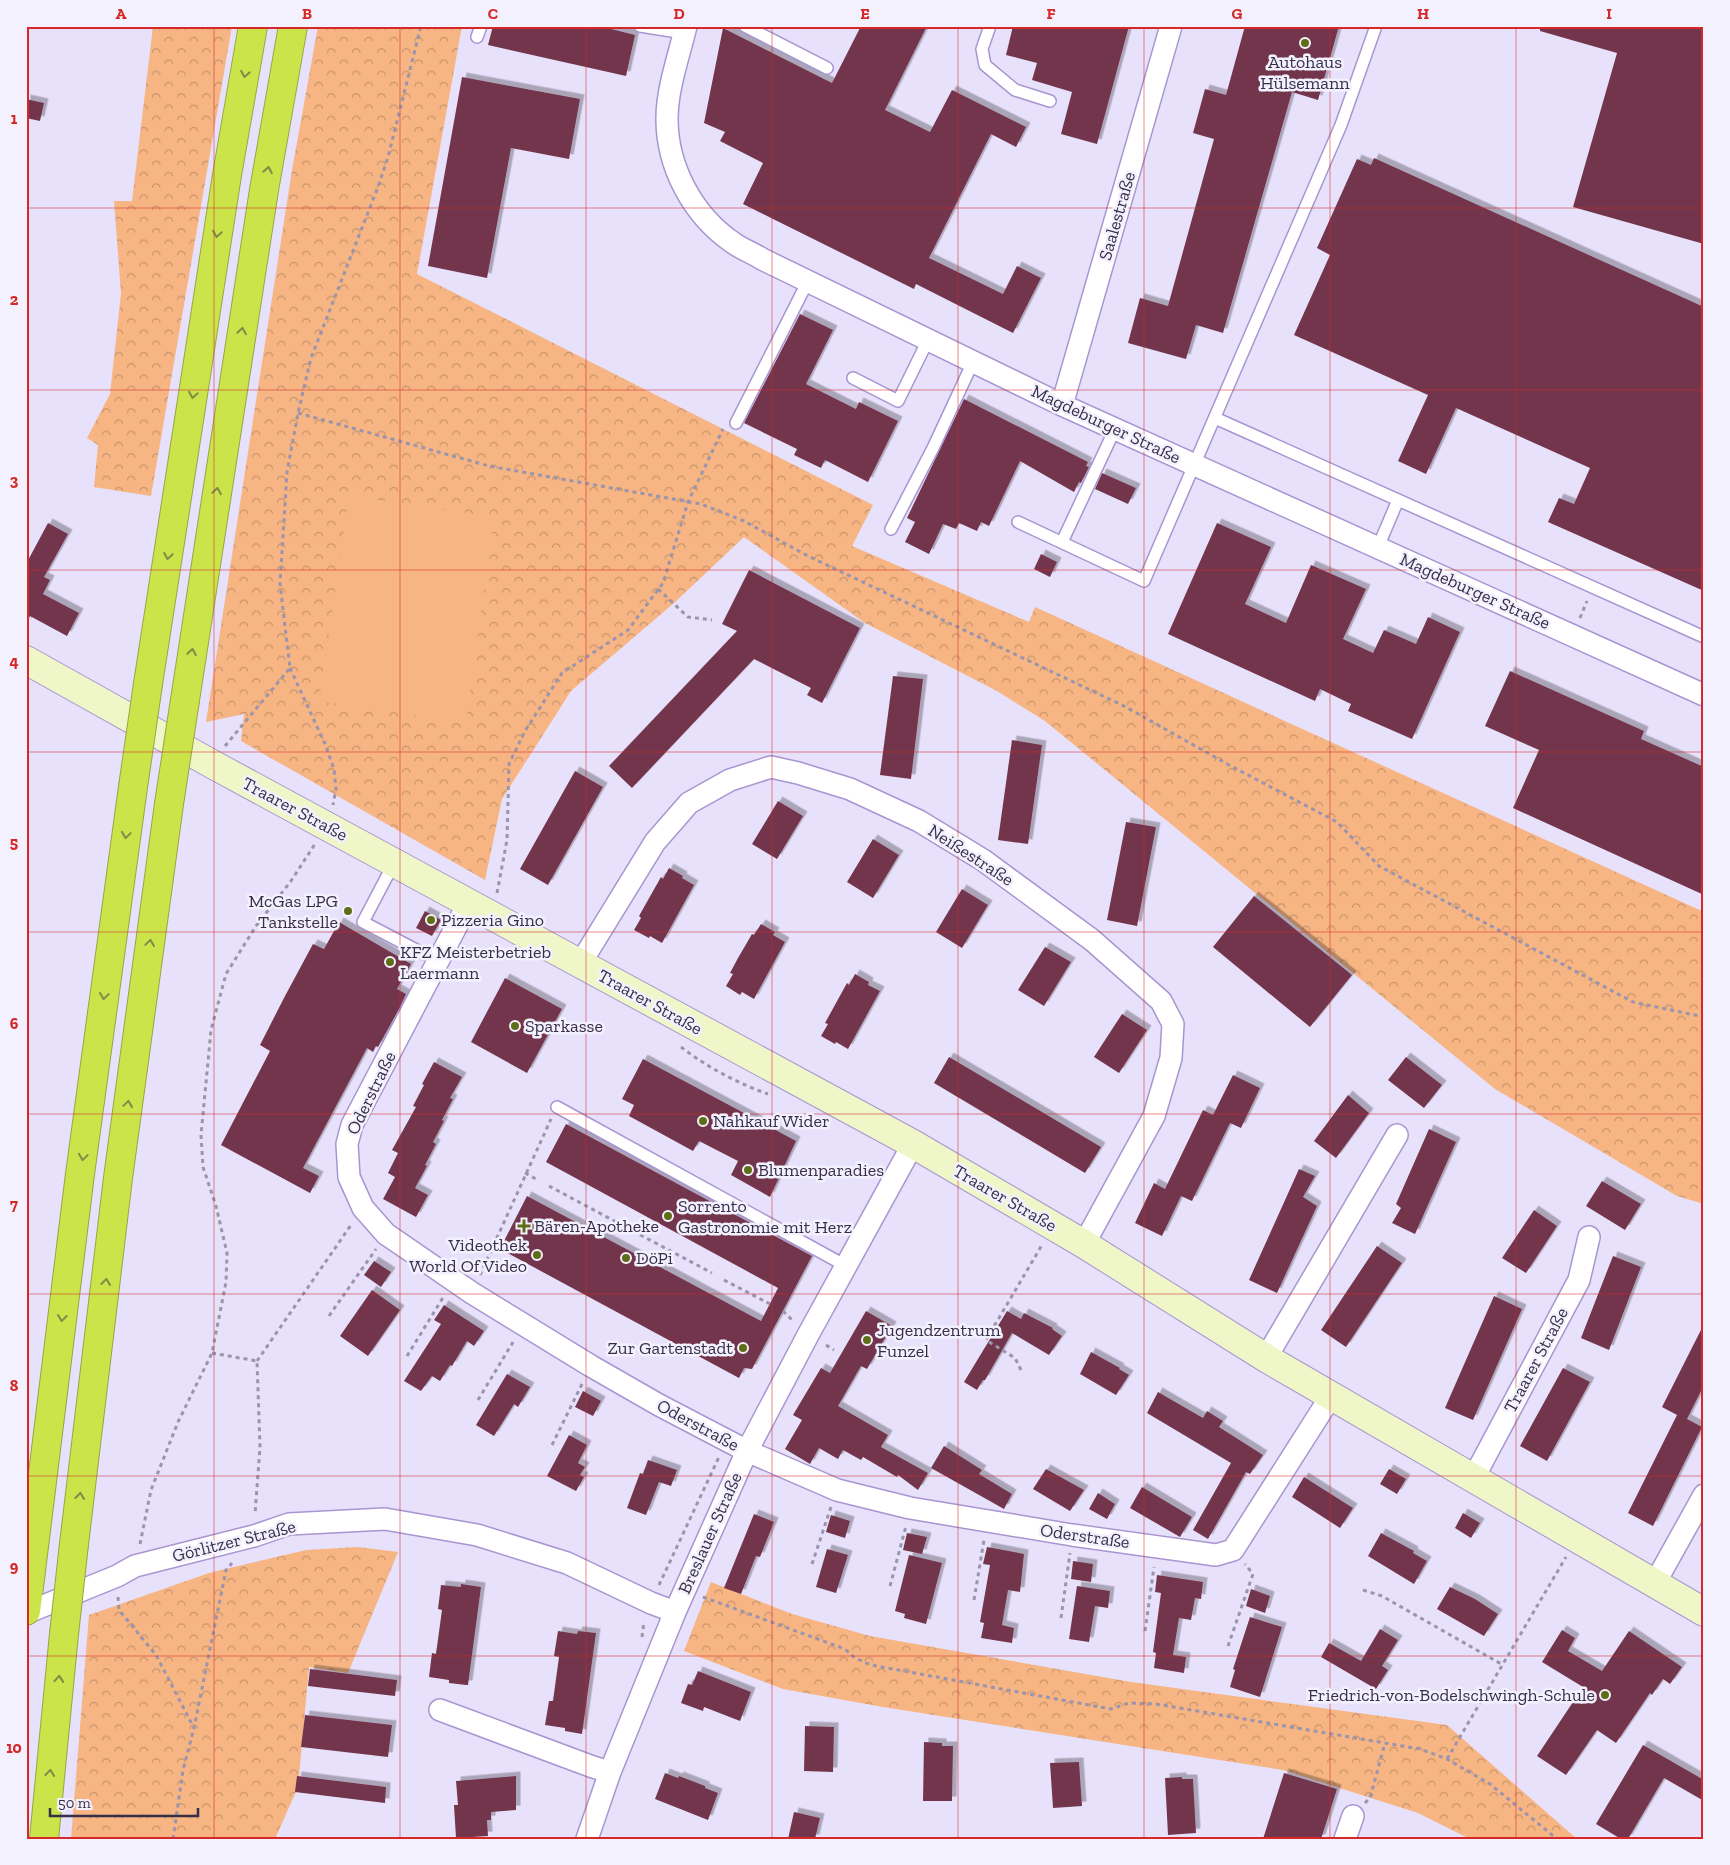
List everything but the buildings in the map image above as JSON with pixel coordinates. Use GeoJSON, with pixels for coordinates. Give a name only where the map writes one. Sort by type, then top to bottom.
{"type":"FeatureCollection","features":[{"type":"Feature","properties":{"kind":"highway"},"geometry":{"type":"LineString","coordinates":[[26,1612],[80,1174],[133,786],[227,175],[253,26]]}},
{"type":"Feature","properties":{"kind":"highway"},"geometry":{"type":"LineString","coordinates":[[44,1839],[74,1544],[118,1178],[169,804],[261,209],[293,26]]}},
{"type":"Feature","properties":{"kind":"street","name":"Saalestraße"},"geometry":{"type":"LineString","coordinates":[[1062,405],[1171,26]]}},
{"type":"Feature","properties":{"kind":"street","name":"Magdeburger Straße"},"geometry":{"type":"LineString","coordinates":[[685,30],[670,90],[667,119],[670,149],[680,180],[694,205],[732,242],[1062,405],[1704,695]]}},
{"type":"Feature","properties":{"kind":"street","name":"Traarer Straße"},"geometry":{"type":"LineString","coordinates":[[26,660],[468,904],[913,1144],[1084,1244],[1266,1358],[1704,1612]]}},
{"type":"Feature","properties":{"kind":"street","name":"Neißestraße"},"geometry":{"type":"LineString","coordinates":[[580,964],[655,842],[689,804],[730,780],[771,767],[850,789],[919,821],[983,860],[1092,940],[1161,1001],[1173,1024],[1171,1058],[1154,1116],[1084,1244]]}},
{"type":"Feature","properties":{"kind":"street","name":"Oderstraße"},"geometry":{"type":"LineString","coordinates":[[468,904],[352,1125],[347,1144],[349,1177],[363,1208],[386,1234],[472,1293],[659,1405],[747,1451],[837,1490],[910,1508],[1072,1535],[1216,1555],[1233,1550]]}},
{"type":"Feature","properties":{"kind":"street"},"geometry":{"type":"LineString","coordinates":[[1266,1358],[1397,1135]]}},
{"type":"Feature","properties":{"kind":"street","name":"Breslauer Straße"},"geometry":{"type":"LineString","coordinates":[[587,1839],[610,1772],[675,1612],[747,1451],[767,1410],[913,1144]]}},
{"type":"Feature","properties":{"kind":"street","name":"Traarer Straße"},"geometry":{"type":"LineString","coordinates":[[1473,1479],[1579,1280],[1589,1237]]}},
{"type":"Feature","properties":{"kind":"street"},"geometry":{"type":"LineString","coordinates":[[1233,1550],[1331,1396]]}},
{"type":"Feature","properties":{"kind":"street"},"geometry":{"type":"LineString","coordinates":[[1655,1583],[1704,1495]]}},
{"type":"Feature","properties":{"kind":"street","name":"Görlitzer Straße"},"geometry":{"type":"LineString","coordinates":[[26,1612],[126,1571],[254,1536],[290,1524],[385,1519],[477,1535],[567,1563],[651,1603],[675,1612]]}},
{"type":"Feature","properties":{"kind":"street"},"geometry":{"type":"LineString","coordinates":[[440,1710],[610,1772]]}},
{"type":"Feature","properties":{"kind":"street"},"geometry":{"type":"LineString","coordinates":[[1345,1839],[1353,1816]]}},
{"type":"Feature","properties":{"kind":"lane"},"geometry":{"type":"LineString","coordinates":[[640,26],[685,30]]}},
{"type":"Feature","properties":{"kind":"lane"},"geometry":{"type":"LineString","coordinates":[[745,26],[827,68]]}},
{"type":"Feature","properties":{"kind":"lane"},"geometry":{"type":"LineString","coordinates":[[990,26],[982,48],[984,65],[1015,90],[1050,101]]}},
{"type":"Feature","properties":{"kind":"lane"},"geometry":{"type":"LineString","coordinates":[[1018,522],[1144,581],[1341,125],[1376,26]]}},
{"type":"Feature","properties":{"kind":"lane"},"geometry":{"type":"LineString","coordinates":[[732,422],[808,281]]}},
{"type":"Feature","properties":{"kind":"lane"},"geometry":{"type":"LineString","coordinates":[[853,378],[898,400],[928,340]]}},
{"type":"Feature","properties":{"kind":"lane"},"geometry":{"type":"LineString","coordinates":[[891,529],[933,448],[973,362]]}},
{"type":"Feature","properties":{"kind":"lane"},"geometry":{"type":"LineString","coordinates":[[1215,418],[1704,637]]}},
{"type":"Feature","properties":{"kind":"lane"},"geometry":{"type":"LineString","coordinates":[[1062,542],[1116,429]]}},
{"type":"Feature","properties":{"kind":"lane"},"geometry":{"type":"LineString","coordinates":[[1378,547],[1398,500]]}},
{"type":"Feature","properties":{"kind":"lane"},"geometry":{"type":"LineString","coordinates":[[394,863],[363,922],[424,954]]}},
{"type":"Feature","properties":{"kind":"lane"},"geometry":{"type":"LineString","coordinates":[[557,1108],[846,1266]]}},
{"type":"Feature","properties":{"kind":"path"},"geometry":{"type":"LineString","coordinates":[[194,1728],[156,1655],[119,1610],[126,1571],[151,1490],[178,1422],[212,1353],[226,1282],[227,1253],[216,1206],[203,1167],[200,1135],[211,1030],[226,974],[256,926],[291,881],[333,809],[336,789],[334,769],[325,744],[290,668],[280,584],[287,472],[311,358],[388,157],[421,26]]}},
{"type":"Feature","properties":{"kind":"path"},"geometry":{"type":"LineString","coordinates":[[298,413],[489,466],[700,504],[744,521],[808,556],[1124,706],[1229,765],[1337,822],[1379,866],[1633,1002],[1704,1017]]}},
{"type":"Feature","properties":{"kind":"path"},"geometry":{"type":"LineString","coordinates":[[492,917],[507,840],[509,764],[525,731],[562,673],[628,630],[663,583],[688,502],[732,422]]}},
{"type":"Feature","properties":{"kind":"path"},"geometry":{"type":"LineString","coordinates":[[1573,635],[1593,587]]}},
{"type":"Feature","properties":{"kind":"path"},"geometry":{"type":"LineString","coordinates":[[658,589],[688,617],[712,620]]}},
{"type":"Feature","properties":{"kind":"path"},"geometry":{"type":"LineString","coordinates":[[212,764],[290,668]]}},
{"type":"Feature","properties":{"kind":"path"},"geometry":{"type":"LineString","coordinates":[[472,1293],[525,1173],[557,1108]]}},
{"type":"Feature","properties":{"kind":"path"},"geometry":{"type":"LineString","coordinates":[[525,1173],[536,1179]]}},
{"type":"Feature","properties":{"kind":"path"},"geometry":{"type":"LineString","coordinates":[[549,1186],[620,1224]]}},
{"type":"Feature","properties":{"kind":"path"},"geometry":{"type":"LineString","coordinates":[[173,1839],[183,1770],[194,1728],[226,1570],[254,1536],[260,1447],[257,1360],[363,1208]]}},
{"type":"Feature","properties":{"kind":"path"},"geometry":{"type":"LineString","coordinates":[[1021,1370],[1015,1358],[986,1340],[1053,1227]]}},
{"type":"Feature","properties":{"kind":"path"},"geometry":{"type":"LineString","coordinates":[[633,1231],[712,1273]]}},
{"type":"Feature","properties":{"kind":"path"},"geometry":{"type":"LineString","coordinates":[[329,1316],[386,1234]]}},
{"type":"Feature","properties":{"kind":"path"},"geometry":{"type":"LineString","coordinates":[[724,1280],[770,1304]]}},
{"type":"Feature","properties":{"kind":"path"},"geometry":{"type":"LineString","coordinates":[[407,1356],[453,1281]]}},
{"type":"Feature","properties":{"kind":"path"},"geometry":{"type":"LineString","coordinates":[[478,1400],[523,1324]]}},
{"type":"Feature","properties":{"kind":"path"},"geometry":{"type":"LineString","coordinates":[[212,1353],[257,1360]]}},
{"type":"Feature","properties":{"kind":"path"},"geometry":{"type":"LineString","coordinates":[[552,1445],[591,1366]]}},
{"type":"Feature","properties":{"kind":"path"},"geometry":{"type":"LineString","coordinates":[[812,1564],[837,1490]]}},
{"type":"Feature","properties":{"kind":"path"},"geometry":{"type":"LineString","coordinates":[[890,1586],[910,1508]]}},
{"type":"Feature","properties":{"kind":"path"},"geometry":{"type":"LineString","coordinates":[[974,1600],[987,1520]]}},
{"type":"Feature","properties":{"kind":"path"},"geometry":{"type":"LineString","coordinates":[[1061,1618],[1072,1535]]}},
{"type":"Feature","properties":{"kind":"path"},"geometry":{"type":"LineString","coordinates":[[1447,1759],[1577,1538]]}},
{"type":"Feature","properties":{"kind":"path"},"geometry":{"type":"LineString","coordinates":[[1145,1631],[1157,1546]]}},
{"type":"Feature","properties":{"kind":"path"},"geometry":{"type":"LineString","coordinates":[[1228,1646],[1253,1574],[1233,1550]]}},
{"type":"Feature","properties":{"kind":"path"},"geometry":{"type":"LineString","coordinates":[[1363,1590],[1382,1596],[1502,1665]]}},
{"type":"Feature","properties":{"kind":"path"},"geometry":{"type":"LineString","coordinates":[[685,1591],[845,1649],[855,1658],[871,1665],[1111,1709],[1129,1703],[1156,1704],[1420,1750],[1447,1759],[1490,1784],[1557,1839]]}},
{"type":"Feature","properties":{"kind":"path"},"geometry":{"type":"LineString","coordinates":[[1353,1816],[1370,1798],[1385,1743]]}},
{"type":"Feature","properties":{"kind":"green space"},"geometry":{"type":"Polygon","coordinates":[[[153,26],[232,26],[151,496],[94,487],[98,445],[87,438],[110,394],[121,294],[114,201],[132,201],[153,26]]]}},
{"type":"Feature","properties":{"kind":"green space"},"geometry":{"type":"Polygon","coordinates":[[[318,26],[462,26],[417,274],[873,505],[852,546],[1029,622],[1035,607],[1704,912],[1704,1204],[1677,1196],[1495,1089],[1045,721],[997,691],[865,623],[744,537],[674,603],[571,691],[502,799],[485,880],[241,741],[244,714],[206,722],[292,170],[318,26]]]}},
{"type":"Feature","properties":{"kind":"green space"},"geometry":{"type":"Polygon","coordinates":[[[349,496],[494,517],[466,723],[319,701],[349,496]]]}},
{"type":"Feature","properties":{"kind":"green space"},"geometry":{"type":"Polygon","coordinates":[[[358,1547],[398,1552],[348,1673],[309,1667],[298,1787],[275,1839],[71,1839],[89,1615],[209,1573],[306,1550],[358,1547]]]}},
{"type":"Feature","properties":{"kind":"green space"},"geometry":{"type":"Polygon","coordinates":[[[711,1582],[792,1614],[870,1636],[1131,1682],[1447,1725],[1577,1839],[1470,1839],[1418,1813],[1283,1770],[883,1707],[783,1689],[684,1651],[711,1582]]]}},
{"type":"Feature","properties":{"kind":"place","name":"Autohaus Hülsemann"},"geometry":{"type":"Point","coordinates":[1305,43]}},
{"type":"Feature","properties":{"kind":"place","name":"McGas LPG Tankstelle"},"geometry":{"type":"Point","coordinates":[348,911]}},
{"type":"Feature","properties":{"kind":"place","name":"Pizzeria Gino"},"geometry":{"type":"Point","coordinates":[431,920]}},
{"type":"Feature","properties":{"kind":"place","name":"KFZ Meisterbetrieb Laermann"},"geometry":{"type":"Point","coordinates":[390,962]}},
{"type":"Feature","properties":{"kind":"place","name":"Sparkasse"},"geometry":{"type":"Point","coordinates":[515,1026]}},
{"type":"Feature","properties":{"kind":"place","name":"Nahkauf Wider"},"geometry":{"type":"Point","coordinates":[703,1121]}},
{"type":"Feature","properties":{"kind":"place","name":"Blumenparadies"},"geometry":{"type":"Point","coordinates":[748,1170]}},
{"type":"Feature","properties":{"kind":"place","name":"Sorrento Gastronomie mit Herz"},"geometry":{"type":"Point","coordinates":[668,1216]}},
{"type":"Feature","properties":{"kind":"place","name":"Bären-Apotheke"},"geometry":{"type":"Point","coordinates":[524,1226]}},
{"type":"Feature","properties":{"kind":"place","name":"Videothek World Of Video"},"geometry":{"type":"Point","coordinates":[537,1255]}},
{"type":"Feature","properties":{"kind":"place","name":"DöPi"},"geometry":{"type":"Point","coordinates":[626,1258]}},
{"type":"Feature","properties":{"kind":"place","name":"Jugendzentrum Funzel"},"geometry":{"type":"Point","coordinates":[867,1340]}},
{"type":"Feature","properties":{"kind":"place","name":"Zur Gartenstadt"},"geometry":{"type":"Point","coordinates":[743,1348]}},
{"type":"Feature","properties":{"kind":"place","name":"Friedrich-von-Bodelschwingh-Schule"},"geometry":{"type":"Point","coordinates":[1605,1695]}}]}
